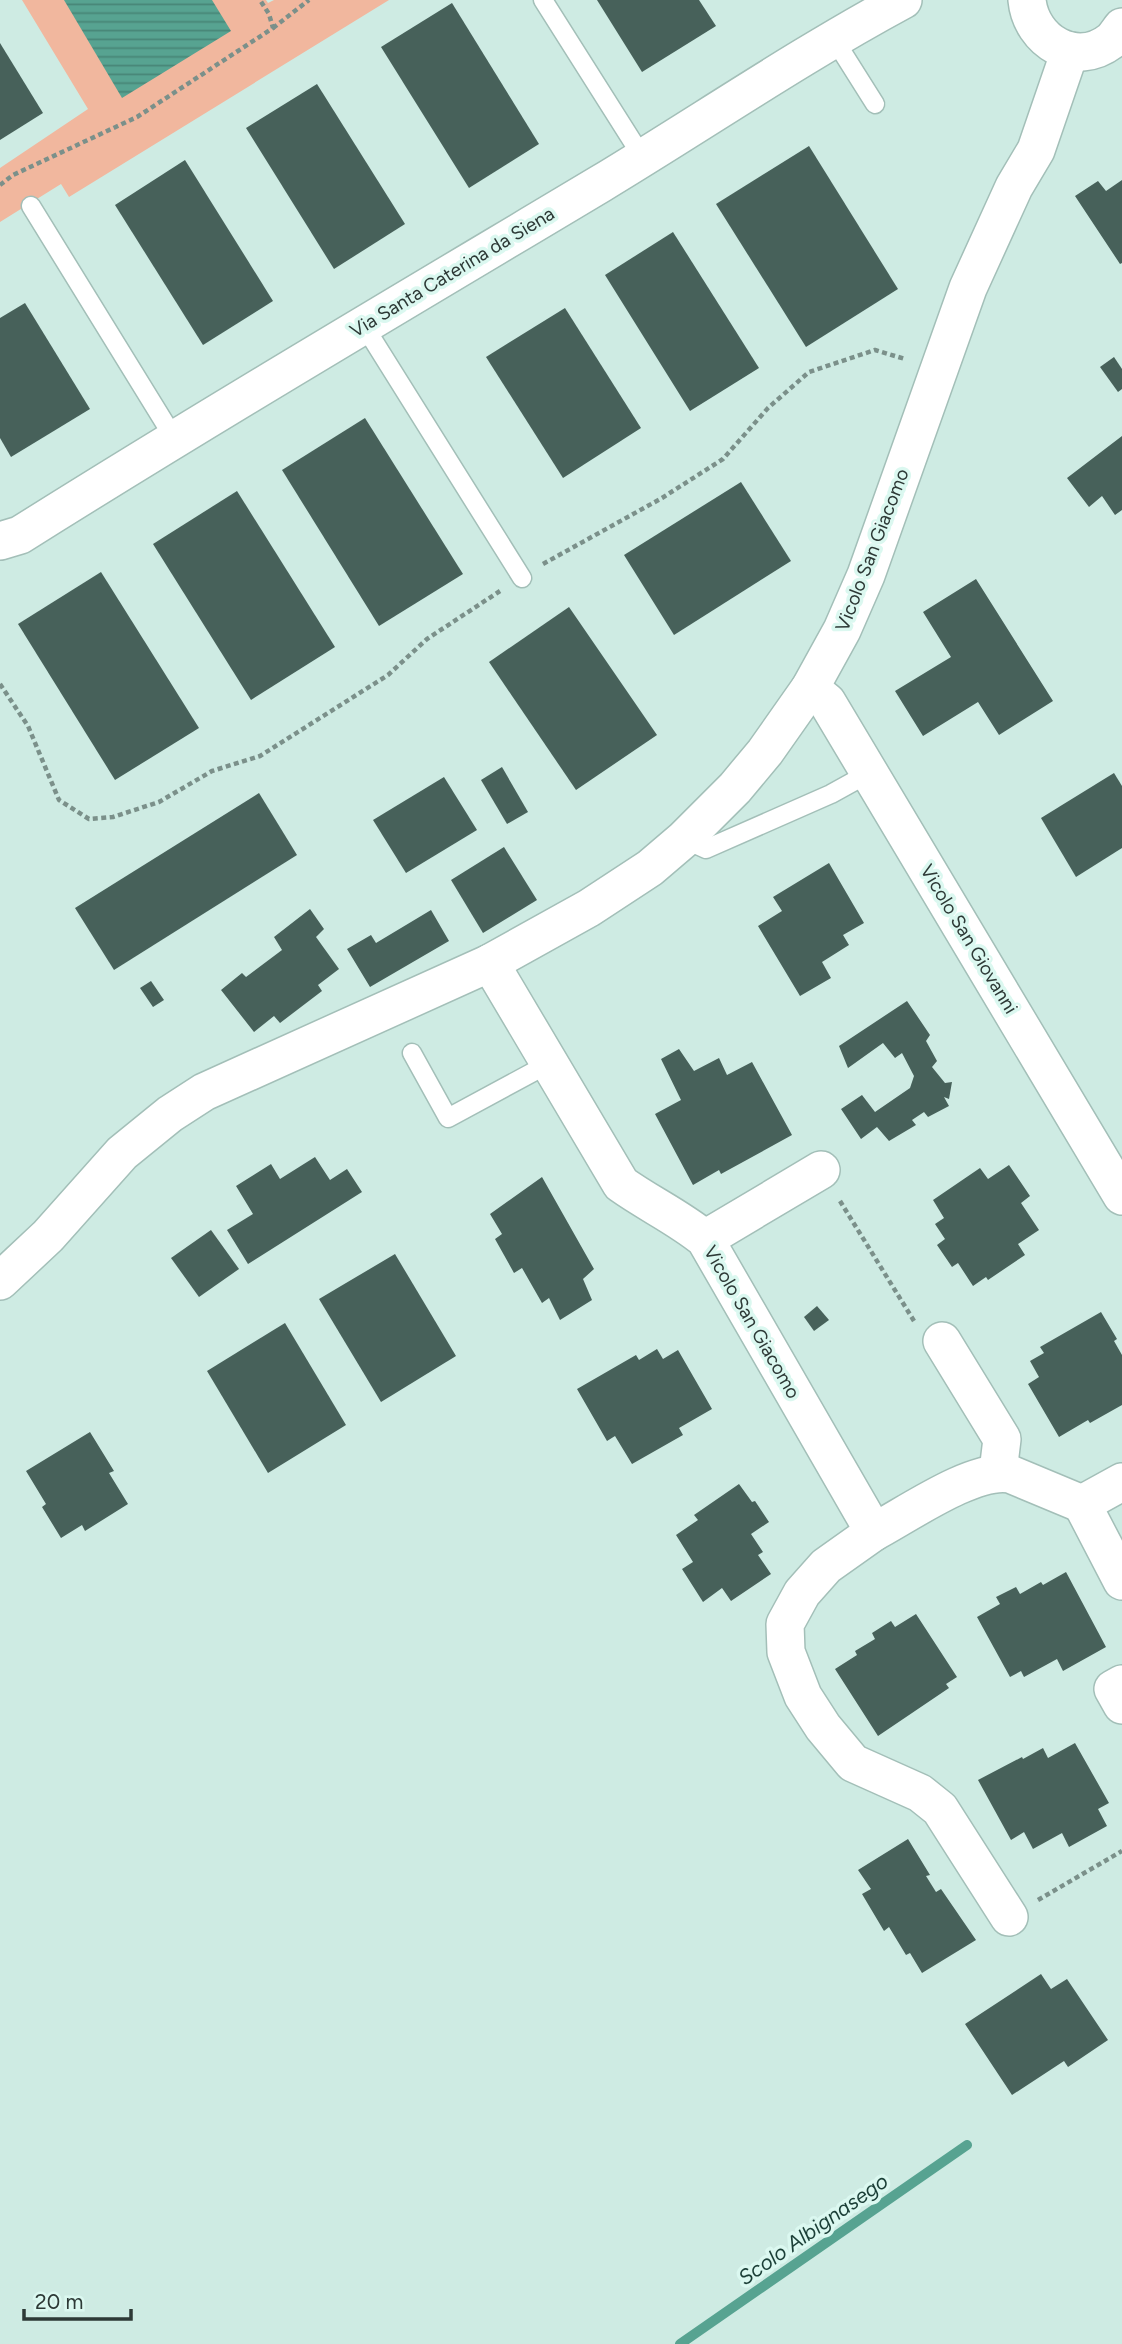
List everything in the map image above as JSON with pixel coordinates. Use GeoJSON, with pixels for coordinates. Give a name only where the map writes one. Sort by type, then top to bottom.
{"type":"FeatureCollection","features":[{"type":"Feature","properties":{"kind":"street","name":"Via Santa Caterina da Siena"},"geometry":{"type":"LineString","coordinates":[[0,541],[20,535],[174,438],[643,158],[834,39],[903,0]]}},
{"type":"Feature","properties":{"kind":"street"},"geometry":{"type":"LineString","coordinates":[[1027,0],[1028,13],[1037,31],[1051,44],[1070,51],[1092,50],[1111,40],[1122,27]]}},
{"type":"Feature","properties":{"kind":"street","name":"Vicolo San Giacomo"},"geometry":{"type":"LineString","coordinates":[[0,1281],[48,1236],[122,1153],[170,1114],[204,1092],[490,963],[589,908],[649,868],[684,839],[735,788],[765,752],[810,688],[842,630],[866,575],[968,288],[1014,187],[1036,150],[1070,51]]}},
{"type":"Feature","properties":{"kind":"street","name":"Vicolo San Giovanni"},"geometry":{"type":"LineString","coordinates":[[810,688],[827,702],[1122,1196]]}},
{"type":"Feature","properties":{"kind":"street","name":"Vicolo San Giacomo"},"geometry":{"type":"LineString","coordinates":[[490,963],[621,1184],[649,1204],[680,1219],[705,1239],[874,1532]]}},
{"type":"Feature","properties":{"kind":"street"},"geometry":{"type":"LineString","coordinates":[[705,1239],[821,1170]]}},
{"type":"Feature","properties":{"kind":"street"},"geometry":{"type":"LineString","coordinates":[[943,1341],[1002,1439],[998,1472]]}},
{"type":"Feature","properties":{"kind":"street"},"geometry":{"type":"LineString","coordinates":[[1009,1917],[940,1809],[920,1793],[853,1763],[823,1727],[803,1696],[786,1653],[785,1624],[802,1593],[826,1566],[874,1532],[975,1477],[998,1472],[1010,1474],[1082,1504],[1122,1581]]}},
{"type":"Feature","properties":{"kind":"street"},"geometry":{"type":"LineString","coordinates":[[1082,1504],[1122,1482]]}},
{"type":"Feature","properties":{"kind":"street"},"geometry":{"type":"LineString","coordinates":[[1122,1684],[1113,1689],[1122,1705]]}},
{"type":"Feature","properties":{"kind":"lane"},"geometry":{"type":"LineString","coordinates":[[543,0],[643,158]]}},
{"type":"Feature","properties":{"kind":"lane"},"geometry":{"type":"LineString","coordinates":[[834,39],[875,104]]}},
{"type":"Feature","properties":{"kind":"lane"},"geometry":{"type":"LineString","coordinates":[[31,206],[174,438]]}},
{"type":"Feature","properties":{"kind":"lane"},"geometry":{"type":"LineString","coordinates":[[363,324],[522,578]]}},
{"type":"Feature","properties":{"kind":"lane"},"geometry":{"type":"LineString","coordinates":[[684,839],[706,849],[831,794],[869,773]]}},
{"type":"Feature","properties":{"kind":"lane"},"geometry":{"type":"LineString","coordinates":[[412,1053],[448,1118],[548,1064]]}},
{"type":"Feature","properties":{"kind":"path"},"geometry":{"type":"LineString","coordinates":[[260,0],[269,14],[273,28]]}},
{"type":"Feature","properties":{"kind":"path"},"geometry":{"type":"LineString","coordinates":[[0,185],[13,175],[137,117],[273,28],[309,0]]}},
{"type":"Feature","properties":{"kind":"path"},"geometry":{"type":"LineString","coordinates":[[0,684],[27,726],[59,800],[89,819],[113,817],[159,802],[212,771],[260,756],[388,675],[428,639],[522,578],[662,498],[723,459],[768,408],[809,372],[875,350],[916,362]]}},
{"type":"Feature","properties":{"kind":"path"},"geometry":{"type":"LineString","coordinates":[[821,1170],[931,1348],[943,1341]]}},
{"type":"Feature","properties":{"kind":"path"},"geometry":{"type":"LineString","coordinates":[[1009,1917],[1122,1852]]}},
{"type":"Feature","properties":{"kind":"shaded area"},"geometry":{"type":"Polygon","coordinates":[[[22,0],[266,0],[268,3],[274,0],[389,0],[69,197],[61,184],[0,222],[0,168],[88,109],[22,0]]]}},
{"type":"Feature","properties":{"kind":"shaded area"},"geometry":{"type":"Polygon","coordinates":[[[64,0],[212,0],[231,31],[122,98],[64,0]]]}},
{"type":"Feature","properties":{"kind":"building"},"geometry":{"type":"Polygon","coordinates":[[[597,0],[699,0],[716,26],[642,72],[597,0]]]}},
{"type":"Feature","properties":{"kind":"building"},"geometry":{"type":"Polygon","coordinates":[[[452,3],[539,144],[469,188],[381,47],[452,3]]]}},
{"type":"Feature","properties":{"kind":"building"},"geometry":{"type":"Polygon","coordinates":[[[0,43],[43,113],[0,140],[0,43]]]}},
{"type":"Feature","properties":{"kind":"building"},"geometry":{"type":"Polygon","coordinates":[[[317,84],[405,224],[334,269],[246,128],[317,84]]]}},
{"type":"Feature","properties":{"kind":"building"},"geometry":{"type":"Polygon","coordinates":[[[809,146],[898,289],[806,347],[716,204],[809,146]]]}},
{"type":"Feature","properties":{"kind":"building"},"geometry":{"type":"Polygon","coordinates":[[[185,160],[273,301],[203,345],[115,205],[185,160]]]}},
{"type":"Feature","properties":{"kind":"building"},"geometry":{"type":"Polygon","coordinates":[[[1122,180],[1120,264],[1075,196],[1098,181],[1106,191],[1122,180]]]}},
{"type":"Feature","properties":{"kind":"building"},"geometry":{"type":"Polygon","coordinates":[[[673,232],[759,368],[690,411],[605,275],[673,232]]]}},
{"type":"Feature","properties":{"kind":"building"},"geometry":{"type":"Polygon","coordinates":[[[25,303],[90,409],[11,457],[0,438],[0,318],[25,303]]]}},
{"type":"Feature","properties":{"kind":"building"},"geometry":{"type":"Polygon","coordinates":[[[565,308],[641,428],[563,478],[486,357],[565,308]]]}},
{"type":"Feature","properties":{"kind":"building"},"geometry":{"type":"Polygon","coordinates":[[[1114,357],[1122,369],[1122,389],[1118,392],[1100,367],[1114,357]]]}},
{"type":"Feature","properties":{"kind":"building"},"geometry":{"type":"Polygon","coordinates":[[[365,418],[463,574],[379,626],[282,470],[365,418]]]}},
{"type":"Feature","properties":{"kind":"building"},"geometry":{"type":"Polygon","coordinates":[[[1122,436],[1122,510],[1115,515],[1102,496],[1089,507],[1067,478],[1122,436]]]}},
{"type":"Feature","properties":{"kind":"building"},"geometry":{"type":"Polygon","coordinates":[[[741,482],[791,561],[674,635],[624,555],[741,482]]]}},
{"type":"Feature","properties":{"kind":"building"},"geometry":{"type":"Polygon","coordinates":[[[237,491],[335,647],[251,700],[153,544],[237,491]]]}},
{"type":"Feature","properties":{"kind":"building"},"geometry":{"type":"Polygon","coordinates":[[[101,572],[199,728],[115,780],[18,624],[101,572]]]}},
{"type":"Feature","properties":{"kind":"building"},"geometry":{"type":"Polygon","coordinates":[[[976,579],[1053,701],[999,735],[978,702],[923,736],[895,691],[951,657],[923,612],[976,579]]]}},
{"type":"Feature","properties":{"kind":"building"},"geometry":{"type":"Polygon","coordinates":[[[569,607],[657,735],[576,790],[489,662],[569,607]]]}},
{"type":"Feature","properties":{"kind":"building"},"geometry":{"type":"Polygon","coordinates":[[[502,767],[528,812],[507,824],[481,780],[502,767]]]}},
{"type":"Feature","properties":{"kind":"building"},"geometry":{"type":"Polygon","coordinates":[[[1114,773],[1122,786],[1122,848],[1076,877],[1041,818],[1114,773]]]}},
{"type":"Feature","properties":{"kind":"building"},"geometry":{"type":"Polygon","coordinates":[[[444,777],[477,830],[406,873],[373,820],[444,777]]]}},
{"type":"Feature","properties":{"kind":"building"},"geometry":{"type":"Polygon","coordinates":[[[259,793],[297,855],[114,970],[75,908],[259,793]]]}},
{"type":"Feature","properties":{"kind":"building"},"geometry":{"type":"Polygon","coordinates":[[[504,847],[537,900],[483,933],[451,880],[504,847]]]}},
{"type":"Feature","properties":{"kind":"building"},"geometry":{"type":"Polygon","coordinates":[[[829,863],[864,923],[843,935],[849,945],[822,962],[831,978],[800,996],[758,926],[782,911],[773,897],[829,863]]]}},
{"type":"Feature","properties":{"kind":"building"},"geometry":{"type":"Polygon","coordinates":[[[310,909],[324,929],[316,937],[339,969],[318,985],[322,991],[280,1023],[274,1016],[254,1032],[221,990],[242,973],[246,977],[282,950],[274,937],[310,909]]]}},
{"type":"Feature","properties":{"kind":"building"},"geometry":{"type":"Polygon","coordinates":[[[431,910],[449,941],[370,987],[347,949],[371,935],[376,943],[431,910]]]}},
{"type":"Feature","properties":{"kind":"building"},"geometry":{"type":"Polygon","coordinates":[[[151,981],[164,1000],[153,1007],[140,988],[151,981]]]}},
{"type":"Feature","properties":{"kind":"building"},"geometry":{"type":"Polygon","coordinates":[[[907,1001],[930,1035],[926,1041],[937,1061],[932,1067],[945,1083],[952,1082],[949,1099],[944,1097],[949,1106],[928,1117],[924,1112],[912,1120],[916,1125],[889,1141],[877,1127],[861,1139],[841,1109],[862,1095],[875,1112],[910,1088],[914,1076],[902,1053],[895,1058],[883,1043],[848,1068],[839,1046],[907,1001]]]}},
{"type":"Feature","properties":{"kind":"building"},"geometry":{"type":"Polygon","coordinates":[[[679,1049],[694,1071],[719,1058],[727,1075],[752,1062],[792,1135],[721,1174],[719,1170],[693,1185],[655,1114],[681,1100],[661,1059],[679,1049]]]}},
{"type":"Feature","properties":{"kind":"building"},"geometry":{"type":"Polygon","coordinates":[[[315,1157],[330,1180],[347,1169],[362,1192],[248,1264],[227,1230],[253,1214],[236,1186],[271,1164],[280,1179],[315,1157]]]}},
{"type":"Feature","properties":{"kind":"building"},"geometry":{"type":"Polygon","coordinates":[[[1009,1165],[1030,1196],[1021,1203],[1039,1230],[1018,1244],[1025,1255],[988,1280],[986,1277],[973,1286],[958,1263],[952,1267],[937,1245],[945,1239],[935,1224],[944,1218],[933,1200],[980,1168],[988,1179],[1009,1165]]]}},
{"type":"Feature","properties":{"kind":"building"},"geometry":{"type":"Polygon","coordinates":[[[542,1177],[594,1269],[583,1279],[592,1300],[560,1320],[549,1298],[542,1303],[522,1268],[514,1273],[495,1239],[502,1234],[490,1214],[542,1177]]]}},
{"type":"Feature","properties":{"kind":"building"},"geometry":{"type":"Polygon","coordinates":[[[211,1230],[239,1269],[199,1297],[171,1258],[211,1230]]]}},
{"type":"Feature","properties":{"kind":"building"},"geometry":{"type":"Polygon","coordinates":[[[395,1254],[456,1356],[381,1402],[319,1299],[395,1254]]]}},
{"type":"Feature","properties":{"kind":"building"},"geometry":{"type":"Polygon","coordinates":[[[817,1306],[829,1320],[814,1331],[804,1317],[817,1306]]]}},
{"type":"Feature","properties":{"kind":"building"},"geometry":{"type":"Polygon","coordinates":[[[1101,1312],[1117,1339],[1114,1341],[1122,1355],[1122,1405],[1059,1437],[1028,1384],[1039,1377],[1030,1361],[1044,1353],[1040,1347],[1101,1312]]]}},
{"type":"Feature","properties":{"kind":"building"},"geometry":{"type":"Polygon","coordinates":[[[285,1323],[346,1425],[268,1473],[207,1371],[285,1323]]]}},
{"type":"Feature","properties":{"kind":"building"},"geometry":{"type":"Polygon","coordinates":[[[657,1349],[663,1359],[678,1350],[712,1409],[679,1428],[683,1435],[632,1464],[615,1436],[607,1441],[577,1389],[636,1355],[639,1360],[657,1349]]]}},
{"type":"Feature","properties":{"kind":"building"},"geometry":{"type":"Polygon","coordinates":[[[90,1432],[114,1471],[109,1473],[128,1504],[85,1531],[82,1525],[61,1538],[42,1507],[46,1504],[26,1471],[90,1432]]]}},
{"type":"Feature","properties":{"kind":"building"},"geometry":{"type":"Polygon","coordinates":[[[739,1484],[769,1522],[751,1534],[763,1552],[758,1555],[771,1574],[731,1601],[722,1588],[703,1602],[682,1569],[693,1562],[676,1535],[698,1520],[694,1515],[739,1484]]]}},
{"type":"Feature","properties":{"kind":"building"},"geometry":{"type":"Polygon","coordinates":[[[1066,1572],[1106,1647],[1063,1671],[1057,1659],[1024,1677],[1021,1671],[1010,1677],[977,1617],[1000,1604],[996,1597],[1016,1587],[1020,1594],[1066,1572]]]}},
{"type":"Feature","properties":{"kind":"building"},"geometry":{"type":"Polygon","coordinates":[[[916,1614],[957,1677],[946,1684],[949,1688],[878,1736],[835,1669],[857,1655],[855,1651],[875,1639],[872,1633],[891,1621],[895,1627],[916,1614]]]}},
{"type":"Feature","properties":{"kind":"building"},"geometry":{"type":"Polygon","coordinates":[[[1075,1743],[1109,1803],[1098,1809],[1107,1826],[1069,1847],[1062,1833],[1033,1849],[1024,1832],[1011,1840],[978,1780],[1043,1748],[1048,1758],[1075,1743]]]}},
{"type":"Feature","properties":{"kind":"building"},"geometry":{"type":"Polygon","coordinates":[[[908,1839],[930,1875],[926,1876],[936,1892],[941,1889],[976,1940],[922,1973],[910,1953],[906,1955],[889,1927],[884,1931],[862,1894],[871,1889],[858,1870],[908,1839]]]}},
{"type":"Feature","properties":{"kind":"building"},"geometry":{"type":"Polygon","coordinates":[[[1041,1974],[1051,1989],[1067,1979],[1108,2040],[1068,2067],[1064,2061],[1012,2095],[965,2024],[1041,1974]]]}},
{"type":"Feature","properties":{"kind":"waterway","name":"Scolo Albignasego"},"geometry":{"type":"LineString","coordinates":[[680,2344],[967,2145]]}}]}
